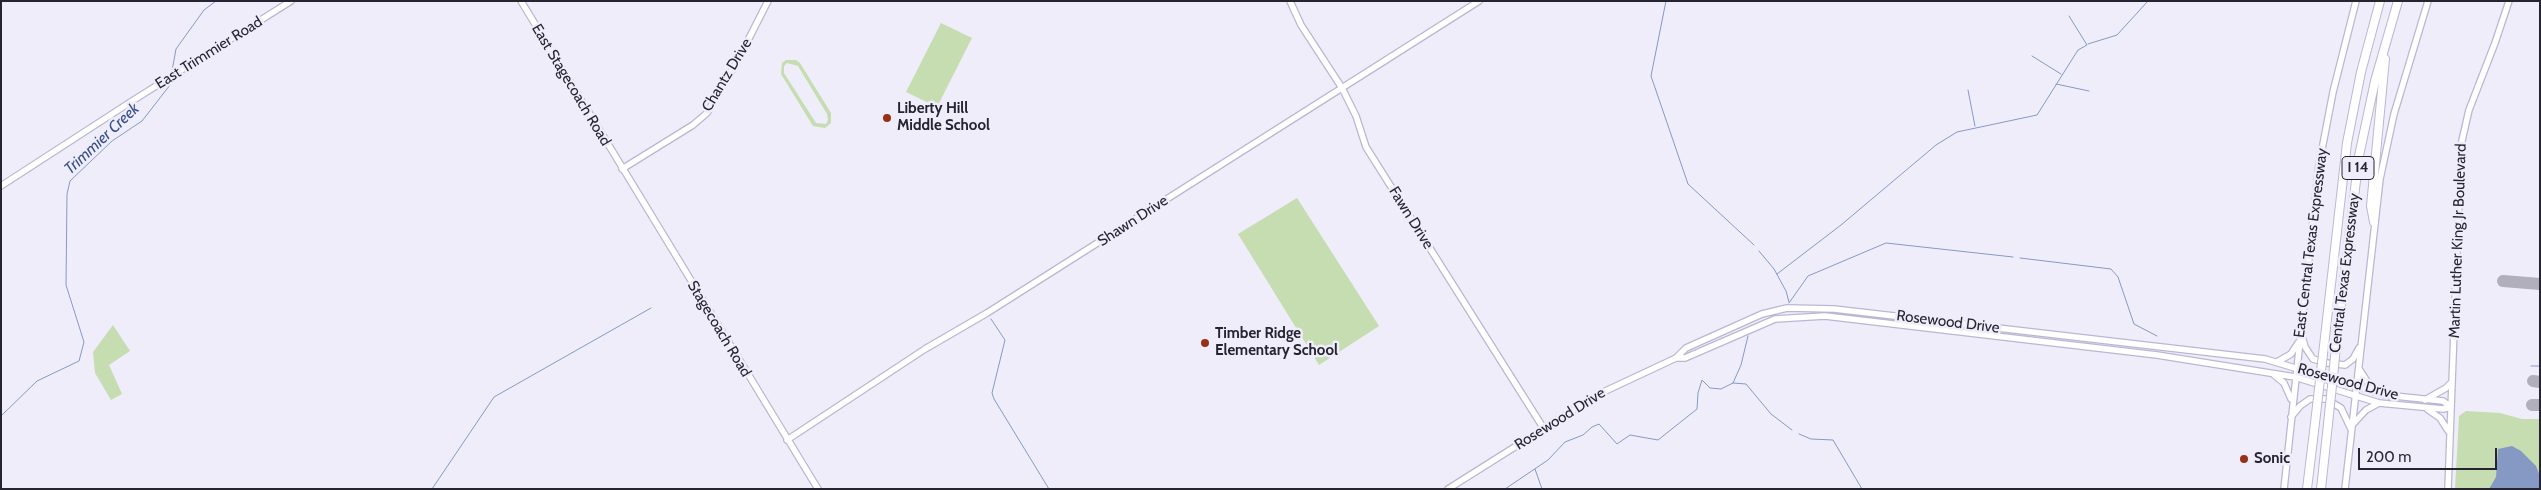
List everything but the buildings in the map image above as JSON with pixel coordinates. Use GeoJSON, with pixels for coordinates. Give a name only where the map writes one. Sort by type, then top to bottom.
{"type":"FeatureCollection","features":[{"type":"Feature","properties":{"kind":"highway","name":"Central Texas Expressway"},"geometry":{"type":"LineString","coordinates":[[2307,489],[2347,143],[2361,72],[2380,1]]}},
{"type":"Feature","properties":{"kind":"highway","name":"Central Texas Expressway"},"geometry":{"type":"LineString","coordinates":[[2321,489],[2359,156],[2375,81],[2398,1]]}},
{"type":"Feature","properties":{"kind":"highway"},"geometry":{"type":"LineString","coordinates":[[2374,222],[2371,206],[2386,45]]}},
{"type":"Feature","properties":{"kind":"main road","name":"East Trimmier Road"},"geometry":{"type":"LineString","coordinates":[[1,186],[128,103],[291,1]]}},
{"type":"Feature","properties":{"kind":"main road","name":"East Stagecoach Road"},"geometry":{"type":"LineString","coordinates":[[520,1],[622,168]]}},
{"type":"Feature","properties":{"kind":"main road","name":"Chantz Drive"},"geometry":{"type":"LineString","coordinates":[[622,168],[693,126],[706,113],[738,60],[768,1]]}},
{"type":"Feature","properties":{"kind":"main road","name":"Fawn Drive"},"geometry":{"type":"LineString","coordinates":[[1290,1],[1301,24],[1342,88],[1356,116],[1366,147],[1544,429]]}},
{"type":"Feature","properties":{"kind":"main road","name":"Shawn Drive"},"geometry":{"type":"LineString","coordinates":[[787,440],[925,349],[987,313],[1479,1]]}},
{"type":"Feature","properties":{"kind":"main road","name":"East Central Texas Expressway"},"geometry":{"type":"LineString","coordinates":[[2284,489],[2296,368],[2326,128],[2356,1]]}},
{"type":"Feature","properties":{"kind":"main road"},"geometry":{"type":"LineString","coordinates":[[2346,489],[2374,222],[2387,142],[2428,1]]}},
{"type":"Feature","properties":{"kind":"main road","name":"Martin Luther King Jr Boulevard"},"geometry":{"type":"LineString","coordinates":[[2448,489],[2460,166],[2464,129],[2509,1]]}},
{"type":"Feature","properties":{"kind":"main road","name":"Stagecoach Road"},"geometry":{"type":"LineString","coordinates":[[622,168],[818,489]]}},
{"type":"Feature","properties":{"kind":"main road","name":"Rosewood Drive"},"geometry":{"type":"LineString","coordinates":[[1448,489],[1599,394],[1676,358],[1686,348],[1762,314],[1806,306],[2257,358],[2277,362],[2385,395],[2443,401],[2451,406]]}},
{"type":"Feature","properties":{"kind":"main road","name":"Rosewood Drive"},"geometry":{"type":"LineString","coordinates":[[1676,358],[1685,358],[1775,318],[1818,316],[2157,355],[2295,377],[2380,403],[2443,409],[2451,406]]}},
{"type":"Feature","properties":{"kind":"main road"},"geometry":{"type":"LineString","coordinates":[[2301,335],[2305,347],[2313,359],[2327,363],[2344,365],[2353,359],[2362,343]]}},
{"type":"Feature","properties":{"kind":"main road"},"geometry":{"type":"LineString","coordinates":[[2277,362],[2291,354],[2301,335]]}},
{"type":"Feature","properties":{"kind":"main road"},"geometry":{"type":"LineString","coordinates":[[2359,368],[2370,386],[2385,395]]}},
{"type":"Feature","properties":{"kind":"main road"},"geometry":{"type":"LineString","coordinates":[[2270,373],[2288,388],[2292,404]]}},
{"type":"Feature","properties":{"kind":"main road"},"geometry":{"type":"LineString","coordinates":[[2426,400],[2452,382]]}},
{"type":"Feature","properties":{"kind":"main road"},"geometry":{"type":"LineString","coordinates":[[2291,417],[2310,398],[2326,399],[2341,408],[2352,431]]}},
{"type":"Feature","properties":{"kind":"main road"},"geometry":{"type":"LineString","coordinates":[[2353,424],[2366,410],[2380,403]]}},
{"type":"Feature","properties":{"kind":"main road"},"geometry":{"type":"LineString","coordinates":[[2422,408],[2440,418],[2450,434]]}},
{"type":"Feature","properties":{"kind":"green space"},"geometry":{"type":"Polygon","coordinates":[[[941,23],[972,38],[937,107],[906,92],[941,23]]]}},
{"type":"Feature","properties":{"kind":"green space"},"geometry":{"type":"Polygon","coordinates":[[[786,60],[796,60],[800,63],[831,113],[831,123],[825,128],[813,126],[781,74],[782,63],[786,60]],[[787,63],[784,66],[784,73],[816,123],[826,124],[828,120],[827,114],[798,66],[787,63]]]}},
{"type":"Feature","properties":{"kind":"green space"},"geometry":{"type":"Polygon","coordinates":[[[1297,198],[1379,326],[1319,365],[1238,234],[1297,198]]]}},
{"type":"Feature","properties":{"kind":"green space"},"geometry":{"type":"Polygon","coordinates":[[[113,325],[130,351],[109,365],[122,394],[111,400],[95,373],[93,352],[113,325]]]}},
{"type":"Feature","properties":{"kind":"green space"},"geometry":{"type":"Polygon","coordinates":[[[2466,411],[2500,413],[2522,419],[2540,419],[2540,489],[2455,489],[2459,416],[2466,411]]]}},
{"type":"Feature","properties":{"kind":"water"},"geometry":{"type":"Polygon","coordinates":[[[2512,446],[2521,451],[2536,466],[2540,476],[2540,489],[2489,489],[2496,477],[2498,449],[2512,446]]]}},
{"type":"Feature","properties":{"kind":"waterway","name":"Trimmier Creek"},"geometry":{"type":"LineString","coordinates":[[172,71],[176,49],[204,10],[216,1]]}},
{"type":"Feature","properties":{"kind":"waterway"},"geometry":{"type":"LineString","coordinates":[[1666,1],[1651,76],[1688,184],[1754,245]]}},
{"type":"Feature","properties":{"kind":"waterway"},"geometry":{"type":"LineString","coordinates":[[2088,44],[2117,35],[2148,1]]}},
{"type":"Feature","properties":{"kind":"waterway"},"geometry":{"type":"LineString","coordinates":[[1777,274],[1841,225],[1936,145],[1957,132],[2037,115],[2078,50],[2087,45],[2069,16]]}},
{"type":"Feature","properties":{"kind":"waterway"},"geometry":{"type":"LineString","coordinates":[[2032,56],[2061,74]]}},
{"type":"Feature","properties":{"kind":"waterway","name":"Trimmier Creek"},"geometry":{"type":"LineString","coordinates":[[1,416],[37,381],[79,361],[84,342],[66,285],[67,194],[70,181],[112,141],[142,121],[170,85],[171,81]]}},
{"type":"Feature","properties":{"kind":"waterway"},"geometry":{"type":"LineString","coordinates":[[2056,84],[2089,91]]}},
{"type":"Feature","properties":{"kind":"waterway"},"geometry":{"type":"LineString","coordinates":[[1968,90],[1975,126]]}},
{"type":"Feature","properties":{"kind":"waterway"},"geometry":{"type":"LineString","coordinates":[[1789,303],[1808,276],[1886,243],[2013,257]]}},
{"type":"Feature","properties":{"kind":"waterway"},"geometry":{"type":"LineString","coordinates":[[1759,251],[1774,269],[1786,291],[1789,302]]}},
{"type":"Feature","properties":{"kind":"waterway"},"geometry":{"type":"LineString","coordinates":[[2020,258],[2111,269],[2118,277],[2134,324],[2157,336]]}},
{"type":"Feature","properties":{"kind":"waterway"},"geometry":{"type":"LineString","coordinates":[[432,489],[494,397],[651,308]]}},
{"type":"Feature","properties":{"kind":"waterway"},"geometry":{"type":"LineString","coordinates":[[991,319],[1005,340],[992,393],[994,399],[1049,489]]}},
{"type":"Feature","properties":{"kind":"waterway"},"geometry":{"type":"LineString","coordinates":[[1505,489],[1548,460],[1565,442],[1583,435],[1599,424],[1617,444],[1630,435],[1658,440],[1697,409],[1698,393],[1702,380],[1710,388],[1721,389],[1733,383],[1741,365],[1748,336]]}},
{"type":"Feature","properties":{"kind":"waterway"},"geometry":{"type":"LineString","coordinates":[[2531,366],[2540,366]]}},
{"type":"Feature","properties":{"kind":"waterway"},"geometry":{"type":"LineString","coordinates":[[1733,383],[1746,384],[1771,414],[1792,430]]}},
{"type":"Feature","properties":{"kind":"waterway"},"geometry":{"type":"LineString","coordinates":[[1799,434],[1811,439],[1833,440],[1862,489]]}},
{"type":"Feature","properties":{"kind":"waterway"},"geometry":{"type":"LineString","coordinates":[[1535,469],[1542,489]]}},
{"type":"Feature","properties":{"kind":"taxiway"},"geometry":{"type":"LineString","coordinates":[[2503,281],[2540,284]]}},
{"type":"Feature","properties":{"kind":"taxiway"},"geometry":{"type":"LineString","coordinates":[[2533,381],[2540,382]]}},
{"type":"Feature","properties":{"kind":"taxiway"},"geometry":{"type":"LineString","coordinates":[[2532,405],[2540,405]]}},
{"type":"Feature","properties":{"kind":"place","name":"Liberty Hill Middle School"},"geometry":{"type":"Point","coordinates":[887,118]}},
{"type":"Feature","properties":{"kind":"place","name":"Timber Ridge Elementary School"},"geometry":{"type":"Point","coordinates":[1205,343]}},
{"type":"Feature","properties":{"kind":"place","name":"Sonic"},"geometry":{"type":"Point","coordinates":[2244,459]}}]}
